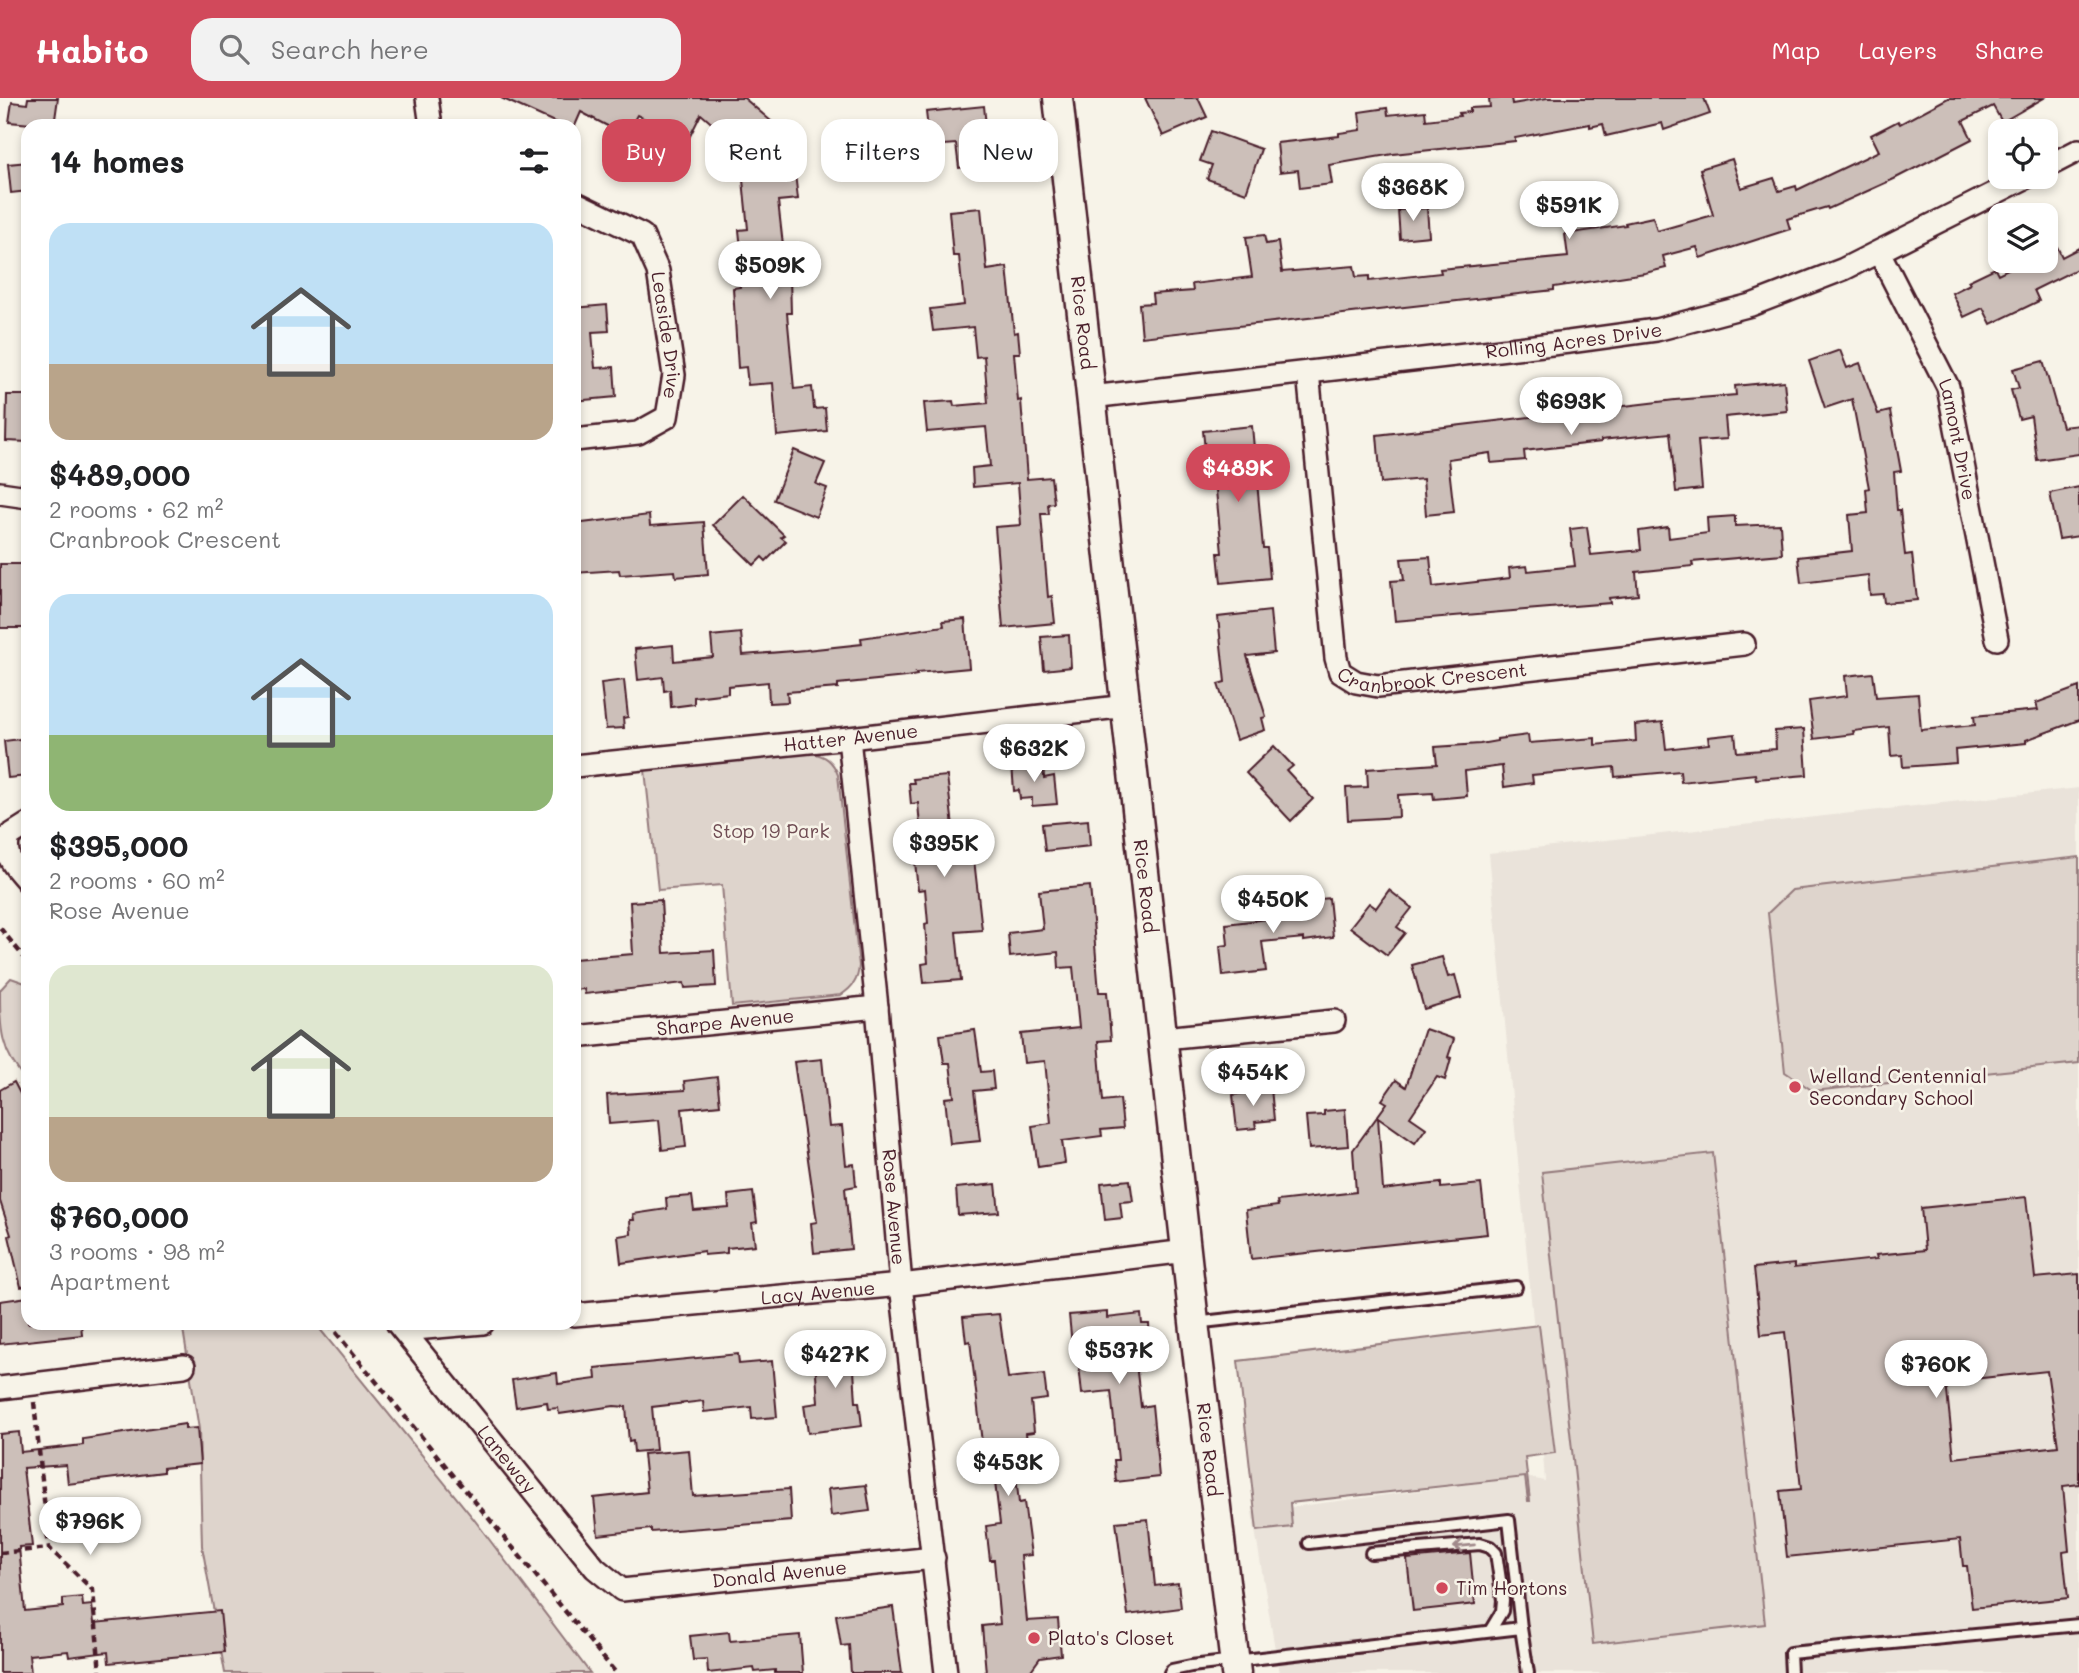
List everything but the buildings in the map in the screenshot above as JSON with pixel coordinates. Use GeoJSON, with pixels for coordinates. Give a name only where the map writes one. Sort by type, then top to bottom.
{"type":"FeatureCollection","features":[{"type":"Feature","properties":{"kind":"main road","name":"Rice Road"},"geometry":{"type":"LineString","coordinates":[[1058,98],[1235,1667]]}},
{"type":"Feature","properties":{"kind":"street"},"geometry":{"type":"LineString","coordinates":[[427,98],[430,119]]}},
{"type":"Feature","properties":{"kind":"street"},"geometry":{"type":"LineString","coordinates":[[2058,161],[2079,150]]}},
{"type":"Feature","properties":{"kind":"street","name":"Rolling Acres Drive"},"geometry":{"type":"LineString","coordinates":[[1091,397],[1656,330],[1751,305],[1844,269],[2003,189]]}},
{"type":"Feature","properties":{"kind":"street","name":"Leaside Drive"},"geometry":{"type":"LineString","coordinates":[[581,205],[642,235],[659,271],[674,375],[667,417],[638,433],[581,439]]}},
{"type":"Feature","properties":{"kind":"street","name":"Lamont Drive"},"geometry":{"type":"LineString","coordinates":[[1879,252],[1948,387],[1997,639]]}},
{"type":"Feature","properties":{"kind":"street","name":"Cranbrook Crescent"},"geometry":{"type":"LineString","coordinates":[[1308,372],[1336,658],[1340,672],[1356,682],[1378,686],[1744,643]]}},
{"type":"Feature","properties":{"kind":"street"},"geometry":{"type":"LineString","coordinates":[[0,493],[21,495]]}},
{"type":"Feature","properties":{"kind":"street","name":"Hatter Avenue"},"geometry":{"type":"LineString","coordinates":[[581,765],[1127,706]]}},
{"type":"Feature","properties":{"kind":"street","name":"Rose Avenue"},"geometry":{"type":"LineString","coordinates":[[849,738],[877,1007],[901,1284],[946,1673]]}},
{"type":"Feature","properties":{"kind":"street"},"geometry":{"type":"LineString","coordinates":[[21,828],[9,836],[6,846],[7,855],[21,873]]}},
{"type":"Feature","properties":{"kind":"street","name":"Sharpe Avenue"},"geometry":{"type":"LineString","coordinates":[[581,1036],[877,1007]]}},
{"type":"Feature","properties":{"kind":"street"},"geometry":{"type":"LineString","coordinates":[[1164,1038],[1334,1021]]}},
{"type":"Feature","properties":{"kind":"street","name":"Lacy Avenue"},"geometry":{"type":"LineString","coordinates":[[581,1314],[901,1284],[1187,1251]]}},
{"type":"Feature","properties":{"kind":"street","name":"Laneway"},"geometry":{"type":"LineString","coordinates":[[402,1330],[595,1568],[622,1590]]}},
{"type":"Feature","properties":{"kind":"street"},"geometry":{"type":"LineString","coordinates":[[0,1388],[184,1366]]}},
{"type":"Feature","properties":{"kind":"street","name":"Donald Avenue"},"geometry":{"type":"LineString","coordinates":[[622,1590],[934,1558]]}},
{"type":"Feature","properties":{"kind":"lane"},"geometry":{"type":"LineString","coordinates":[[1195,1323],[1516,1287]]}},
{"type":"Feature","properties":{"kind":"lane"},"geometry":{"type":"LineString","coordinates":[[1308,1543],[1509,1520],[1528,1673]]}},
{"type":"Feature","properties":{"kind":"lane"},"geometry":{"type":"LineString","coordinates":[[1371,1553],[1480,1544],[1490,1547],[1496,1553],[1503,1600],[1502,1611],[1490,1631]]}},
{"type":"Feature","properties":{"kind":"lane"},"geometry":{"type":"LineString","coordinates":[[1791,1673],[1790,1653],[2079,1625]]}},
{"type":"Feature","properties":{"kind":"lane"},"geometry":{"type":"LineString","coordinates":[[1170,1673],[1172,1670],[1191,1666],[1235,1667],[1521,1628]]}},
{"type":"Feature","properties":{"kind":"path"},"geometry":{"type":"LineString","coordinates":[[0,928],[21,954]]}},
{"type":"Feature","properties":{"kind":"path"},"geometry":{"type":"LineString","coordinates":[[334,1330],[617,1673]]}},
{"type":"Feature","properties":{"kind":"path"},"geometry":{"type":"LineString","coordinates":[[33,1384],[49,1548],[93,1590],[100,1673]]}},
{"type":"Feature","properties":{"kind":"path"},"geometry":{"type":"LineString","coordinates":[[0,1553],[49,1548]]}},
{"type":"Feature","properties":{"kind":"shaded area","name":"Welland Centennial Secondary School"},"geometry":{"type":"Polygon","coordinates":[[[2079,788],[2079,1673],[1279,1673],[1252,1512],[1526,1477],[1545,1481],[1533,1320],[1489,853],[2079,788]]]}},
{"type":"Feature","properties":{"kind":"green space","name":"Stop 19 Park"},"geometry":{"type":"Polygon","coordinates":[[[812,753],[828,760],[838,775],[859,966],[856,979],[841,995],[732,1006],[722,885],[658,890],[645,770],[812,753]]]}},
{"type":"Feature","properties":{"kind":"green space"},"geometry":{"type":"Polygon","coordinates":[[[2079,857],[2079,1063],[1813,1091],[1785,1072],[1768,913],[1792,890],[2079,857]]]}},
{"type":"Feature","properties":{"kind":"green space"},"geometry":{"type":"Polygon","coordinates":[[[11,978],[21,982],[21,1073],[7,1050],[1,1028],[0,990],[11,978]]]}},
{"type":"Feature","properties":{"kind":"green space"},"geometry":{"type":"Polygon","coordinates":[[[1713,1153],[1765,1624],[1593,1644],[1542,1172],[1713,1153]]]}},
{"type":"Feature","properties":{"kind":"green space"},"geometry":{"type":"Polygon","coordinates":[[[1539,1325],[1555,1453],[1525,1457],[1530,1501],[1525,1477],[1290,1503],[1292,1527],[1257,1531],[1238,1361],[1539,1325]]]}},
{"type":"Feature","properties":{"kind":"green space"},"geometry":{"type":"Polygon","coordinates":[[[183,1330],[321,1330],[473,1518],[590,1673],[225,1673],[202,1546],[199,1429],[183,1330]]]}},
{"type":"Feature","properties":{"kind":"place","name":"Welland Centennial Secondary School"},"geometry":{"type":"Point","coordinates":[1795,1087]}},
{"type":"Feature","properties":{"kind":"place","name":"Tim Hortons"},"geometry":{"type":"Point","coordinates":[1442,1588]}},
{"type":"Feature","properties":{"kind":"place","name":"Plato's Closet"},"geometry":{"type":"Point","coordinates":[1034,1638]}}]}
